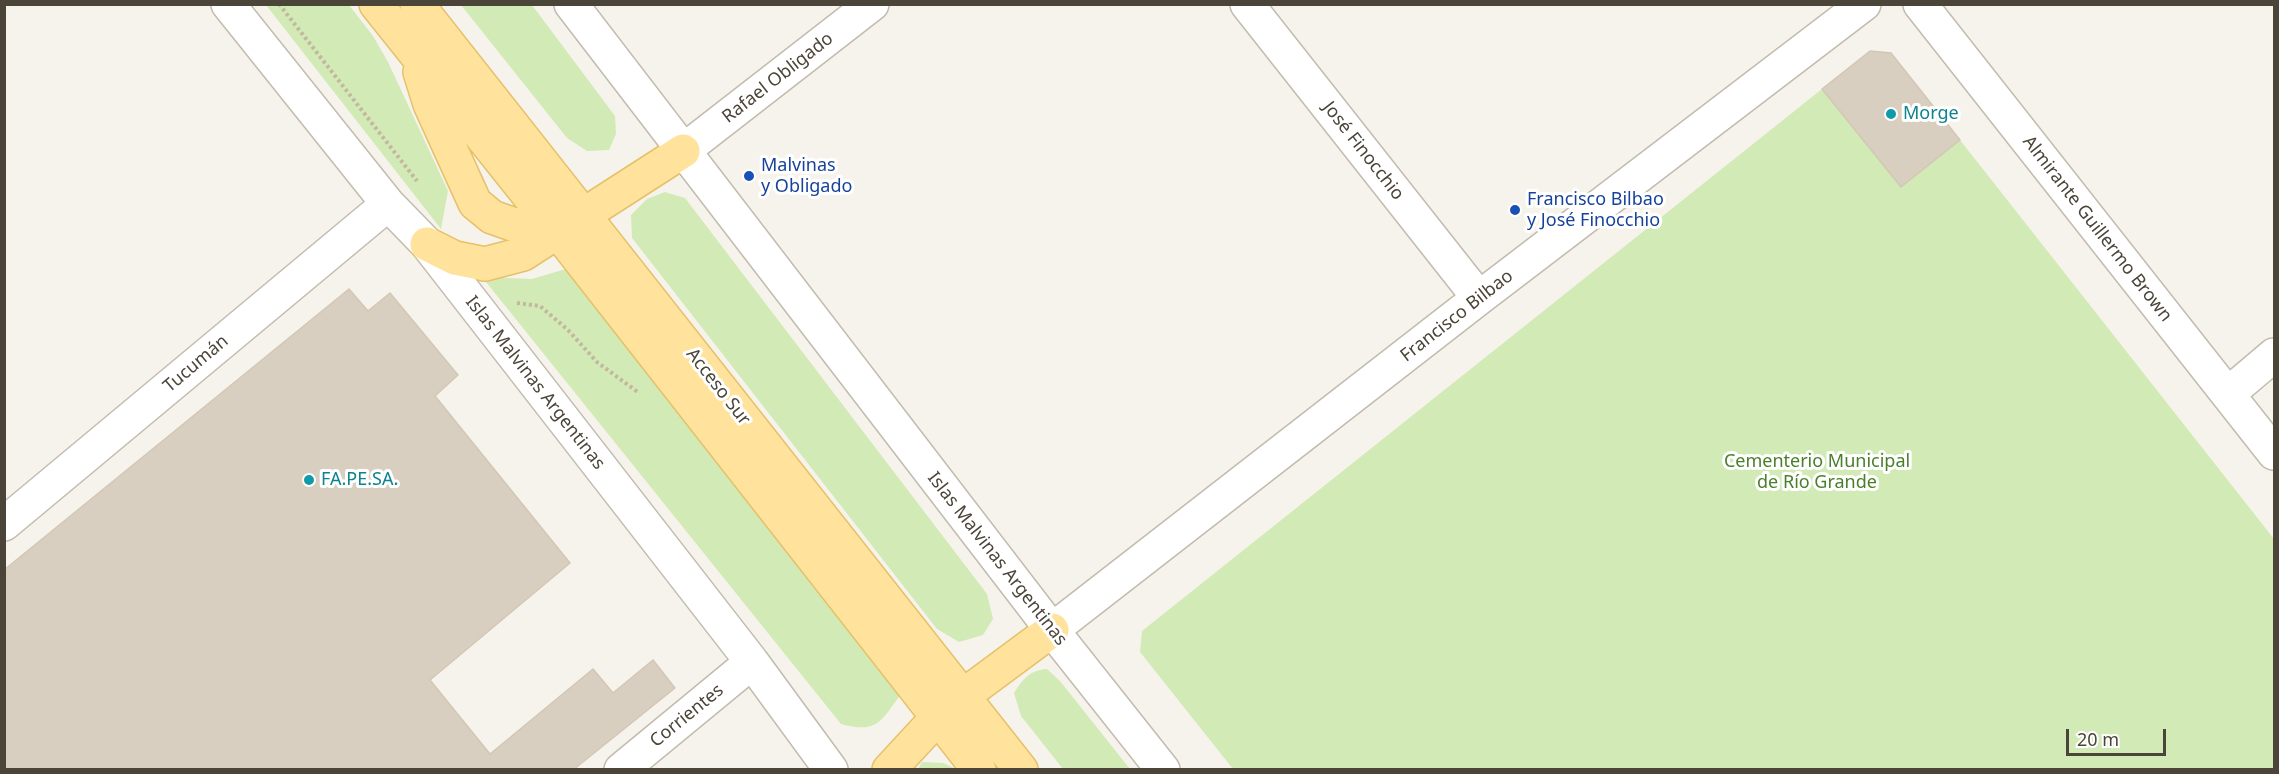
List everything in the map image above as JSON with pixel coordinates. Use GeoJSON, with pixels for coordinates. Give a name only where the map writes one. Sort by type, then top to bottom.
{"type":"FeatureCollection","features":[{"type":"Feature","properties":{"kind":"main road","name":"Acceso Sur"},"geometry":{"type":"LineString","coordinates":[[376,4],[414,51],[570,224],[963,696],[1021,770]]}},
{"type":"Feature","properties":{"kind":"main road","name":"Acceso Sur"},"geometry":{"type":"LineString","coordinates":[[417,4],[570,224],[979,770]]}},
{"type":"Feature","properties":{"kind":"main road"},"geometry":{"type":"LineString","coordinates":[[414,51],[430,104],[476,203],[492,217],[512,224],[570,224]]}},
{"type":"Feature","properties":{"kind":"main road"},"geometry":{"type":"LineString","coordinates":[[427,244],[454,258],[485,264],[523,254],[683,151]]}},
{"type":"Feature","properties":{"kind":"main road"},"geometry":{"type":"LineString","coordinates":[[889,770],[938,717],[1052,630]]}},
{"type":"Feature","properties":{"kind":"street","name":"Islas Malvinas Argentinas"},"geometry":{"type":"LineString","coordinates":[[228,4],[388,204],[427,244],[752,662],[831,770]]}},
{"type":"Feature","properties":{"kind":"street","name":"Islas Malvinas Argentinas"},"geometry":{"type":"LineString","coordinates":[[571,4],[1052,630],[1163,770]]}},
{"type":"Feature","properties":{"kind":"street","name":"Rafael Obligado"},"geometry":{"type":"LineString","coordinates":[[683,151],[872,4]]}},
{"type":"Feature","properties":{"kind":"street","name":"José Finocchio"},"geometry":{"type":"LineString","coordinates":[[1247,4],[1479,298]]}},
{"type":"Feature","properties":{"kind":"street","name":"Francisco Bilbao"},"geometry":{"type":"LineString","coordinates":[[1052,630],[1479,298],[1864,4]]}},
{"type":"Feature","properties":{"kind":"street","name":"Almirante Guillermo Brown"},"geometry":{"type":"LineString","coordinates":[[1920,4],[2274,453]]}},
{"type":"Feature","properties":{"kind":"street","name":"Tucumán"},"geometry":{"type":"LineString","coordinates":[[4,524],[388,204]]}},
{"type":"Feature","properties":{"kind":"street"},"geometry":{"type":"LineString","coordinates":[[2228,394],[2274,355]]}},
{"type":"Feature","properties":{"kind":"street","name":"Corrientes"},"geometry":{"type":"LineString","coordinates":[[621,770],[752,662]]}},
{"type":"Feature","properties":{"kind":"path"},"geometry":{"type":"LineString","coordinates":[[279,4],[421,186]]}},
{"type":"Feature","properties":{"kind":"path"},"geometry":{"type":"LineString","coordinates":[[485,264],[518,303],[540,306],[568,330],[597,362],[641,395]]}},
{"type":"Feature","properties":{"kind":"green space"},"geometry":{"type":"Polygon","coordinates":[[[266,5],[349,5],[373,36],[388,62],[448,191],[441,229],[266,5]]]}},
{"type":"Feature","properties":{"kind":"green space"},"geometry":{"type":"Polygon","coordinates":[[[461,5],[532,5],[615,116],[616,134],[609,150],[587,151],[567,138],[461,5]]]}},
{"type":"Feature","properties":{"kind":"green space","name":"Cementerio Municipal de Río Grande"},"geometry":{"type":"Polygon","coordinates":[[[1822,89],[1901,187],[1960,140],[2274,539],[2274,769],[1233,769],[1140,652],[1142,631],[1822,89]]]}},
{"type":"Feature","properties":{"kind":"green space"},"geometry":{"type":"Polygon","coordinates":[[[665,192],[685,198],[987,594],[993,619],[983,635],[959,642],[937,629],[632,238],[631,215],[647,199],[665,192]]]}},
{"type":"Feature","properties":{"kind":"green space"},"geometry":{"type":"Polygon","coordinates":[[[569,268],[901,694],[877,723],[863,727],[841,724],[482,277],[532,279],[569,268]]]}},
{"type":"Feature","properties":{"kind":"green space"},"geometry":{"type":"Polygon","coordinates":[[[1047,669],[1060,681],[1130,769],[1063,769],[1021,716],[1014,693],[1028,676],[1036,671],[1047,669]]]}},
{"type":"Feature","properties":{"kind":"green space"},"geometry":{"type":"Polygon","coordinates":[[[922,762],[943,763],[956,769],[918,769],[922,762]]]}},
{"type":"Feature","properties":{"kind":"building","name":"Morge"},"geometry":{"type":"Polygon","coordinates":[[[1870,51],[1891,53],[1960,140],[1901,187],[1822,89],[1870,51]]]}},
{"type":"Feature","properties":{"kind":"building","name":"FA.PE.SA."},"geometry":{"type":"Polygon","coordinates":[[[349,289],[368,311],[390,293],[458,375],[435,396],[570,563],[430,680],[490,754],[593,669],[613,693],[653,660],[675,688],[573,770],[4,770],[4,570],[349,289]]]}},
{"type":"Feature","properties":{"kind":"place","name":"Morge"},"geometry":{"type":"Point","coordinates":[1891,114]}},
{"type":"Feature","properties":{"kind":"place","name":"Malvinas y Obligado"},"geometry":{"type":"Point","coordinates":[749,176]}},
{"type":"Feature","properties":{"kind":"place","name":"Francisco Bilbao y José Finocchio"},"geometry":{"type":"Point","coordinates":[1515,210]}},
{"type":"Feature","properties":{"kind":"place","name":"FA.PE.SA."},"geometry":{"type":"Point","coordinates":[309,480]}}]}
